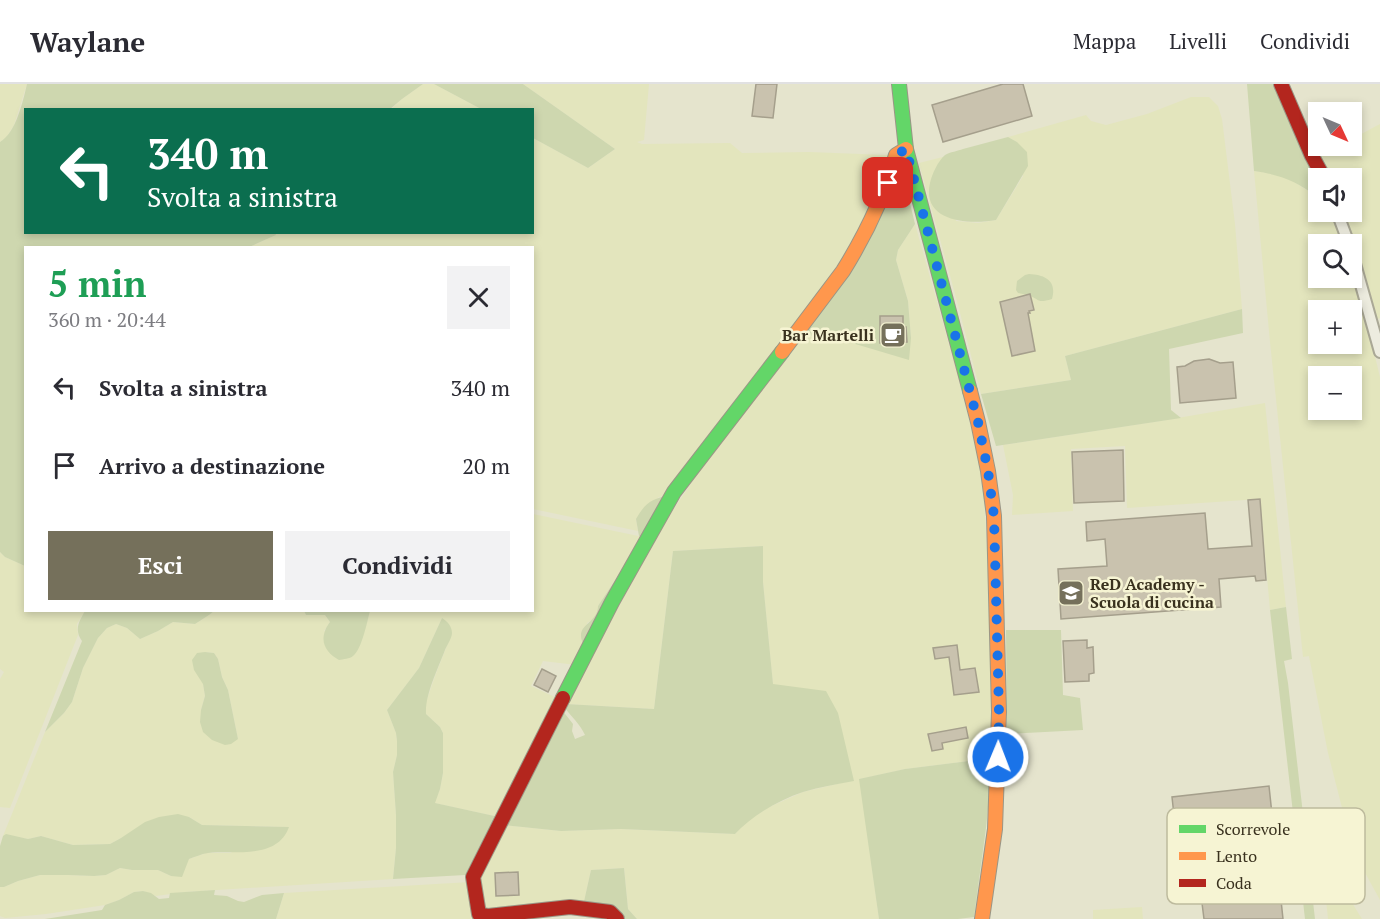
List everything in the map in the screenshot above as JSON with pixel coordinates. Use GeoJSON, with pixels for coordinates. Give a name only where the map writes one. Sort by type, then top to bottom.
{"type":"FeatureCollection","features":[{"type":"Feature","properties":{"kind":"street"},"geometry":{"type":"LineString","coordinates":[[899,84],[906,149],[978,422],[994,516],[999,712],[998,770],[995,829],[982,919]]}},
{"type":"Feature","properties":{"kind":"street"},"geometry":{"type":"LineString","coordinates":[[1281,84],[1319,168]]}},
{"type":"Feature","properties":{"kind":"street"},"geometry":{"type":"LineString","coordinates":[[617,919],[610,912],[570,908],[488,916],[479,914],[473,877],[612,602],[674,492],[843,271],[882,200],[896,155],[906,149]]}},
{"type":"Feature","properties":{"kind":"street"},"geometry":{"type":"LineString","coordinates":[[1362,288],[1380,352]]}},
{"type":"Feature","properties":{"kind":"green space"},"geometry":{"type":"Polygon","coordinates":[[[0,84],[27,84],[14,125],[6,138],[0,142],[0,84]]]}},
{"type":"Feature","properties":{"kind":"green space"},"geometry":{"type":"Polygon","coordinates":[[[27,84],[423,84],[391,108],[24,108],[24,234],[276,235],[251,246],[24,246],[24,566],[5,557],[0,552],[0,142],[6,138],[15,124],[27,84]]]}},
{"type":"Feature","properties":{"kind":"green space"},"geometry":{"type":"Polygon","coordinates":[[[423,84],[434,84],[479,108],[392,108],[423,84]]]}},
{"type":"Feature","properties":{"kind":"green space"},"geometry":{"type":"Polygon","coordinates":[[[434,84],[523,84],[615,149],[588,168],[534,139],[534,108],[479,108],[434,84]]]}},
{"type":"Feature","properties":{"kind":"green space"},"geometry":{"type":"Polygon","coordinates":[[[523,84],[649,84],[644,140],[637,142],[642,144],[730,143],[742,153],[809,152],[887,155],[891,160],[861,238],[671,495],[659,497],[636,519],[638,531],[534,509],[534,246],[251,246],[276,234],[534,234],[534,139],[588,168],[615,149],[523,84]]]}},
{"type":"Feature","properties":{"kind":"green space"},"geometry":{"type":"Polygon","coordinates":[[[1247,84],[1274,84],[1311,168],[1308,168],[1308,191],[1273,174],[1254,171],[1247,84]]]}},
{"type":"Feature","properties":{"kind":"green space"},"geometry":{"type":"Polygon","coordinates":[[[1191,97],[1209,97],[1218,106],[1222,119],[1235,224],[1242,309],[1065,356],[1071,380],[981,394],[919,163],[943,157],[938,164],[956,221],[978,223],[996,220],[1023,176],[1017,142],[1008,137],[1086,115],[1091,121],[1106,125],[1147,114],[1191,97]]]}},
{"type":"Feature","properties":{"kind":"green space"},"geometry":{"type":"Polygon","coordinates":[[[1380,124],[1380,318],[1374,321],[1362,283],[1362,234],[1347,234],[1343,222],[1362,222],[1362,168],[1323,168],[1318,157],[1362,156],[1362,134],[1380,124]]]}},
{"type":"Feature","properties":{"kind":"green space"},"geometry":{"type":"Polygon","coordinates":[[[1008,137],[1027,152],[1028,166],[996,220],[961,221],[940,213],[933,206],[929,196],[932,176],[942,158],[952,152],[1008,137]]]}},
{"type":"Feature","properties":{"kind":"green space"},"geometry":{"type":"Polygon","coordinates":[[[1254,171],[1288,178],[1308,191],[1308,222],[1335,222],[1339,234],[1308,234],[1308,288],[1356,288],[1360,300],[1308,300],[1308,354],[1362,354],[1362,308],[1380,377],[1380,900],[1365,873],[1365,808],[1342,808],[1328,753],[1309,656],[1303,657],[1254,171]]]}},
{"type":"Feature","properties":{"kind":"green space"},"geometry":{"type":"Polygon","coordinates":[[[904,179],[915,224],[898,250],[896,260],[908,301],[911,338],[909,360],[852,343],[802,334],[894,185],[904,179]]]}},
{"type":"Feature","properties":{"kind":"green space"},"geometry":{"type":"Polygon","coordinates":[[[915,224],[981,466],[988,569],[993,758],[905,769],[860,779],[879,919],[637,919],[628,909],[624,868],[591,870],[583,906],[490,911],[483,907],[480,887],[482,869],[503,825],[561,831],[621,829],[735,834],[747,821],[767,808],[803,792],[854,780],[773,685],[763,582],[763,546],[673,551],[654,709],[566,704],[661,528],[700,470],[802,334],[852,343],[911,338],[908,301],[896,260],[898,250],[915,224]]]}},
{"type":"Feature","properties":{"kind":"green space"},"geometry":{"type":"Polygon","coordinates":[[[1029,274],[1049,280],[1053,288],[1052,299],[1041,301],[1018,293],[1017,281],[1029,274]]]}},
{"type":"Feature","properties":{"kind":"green space"},"geometry":{"type":"Polygon","coordinates":[[[1242,309],[1243,333],[1169,349],[1171,410],[1181,418],[996,446],[981,394],[1071,380],[1065,356],[1242,309]]]}},
{"type":"Feature","properties":{"kind":"green space"},"geometry":{"type":"Polygon","coordinates":[[[1265,403],[1286,607],[1270,610],[1260,499],[1127,508],[1125,446],[1071,449],[1073,511],[1012,515],[1013,495],[1003,445],[1265,403]]]}},
{"type":"Feature","properties":{"kind":"green space"},"geometry":{"type":"Polygon","coordinates":[[[671,495],[585,647],[581,634],[583,629],[594,617],[598,606],[643,538],[639,536],[636,519],[650,502],[671,495]]]}},
{"type":"Feature","properties":{"kind":"green space"},"geometry":{"type":"Polygon","coordinates":[[[534,514],[643,537],[598,606],[595,618],[587,623],[585,647],[577,665],[543,661],[531,686],[559,699],[499,817],[434,803],[443,773],[443,733],[426,714],[425,705],[452,633],[442,618],[419,668],[387,710],[397,741],[393,772],[396,848],[393,879],[185,892],[156,896],[143,891],[134,892],[105,905],[46,914],[5,918],[0,916],[0,887],[18,881],[40,875],[106,875],[120,868],[158,870],[171,876],[189,859],[206,853],[230,853],[287,827],[202,825],[189,817],[121,838],[110,844],[73,845],[41,836],[28,839],[3,836],[45,732],[72,702],[83,668],[98,638],[107,628],[116,624],[127,628],[140,639],[173,622],[195,624],[213,612],[304,612],[306,615],[325,615],[330,622],[324,631],[367,622],[370,612],[534,612],[534,514]],[[205,652],[203,684],[205,696],[201,710],[238,739],[228,690],[214,653],[205,652]]]}},
{"type":"Feature","properties":{"kind":"green space"},"geometry":{"type":"Polygon","coordinates":[[[763,546],[763,582],[773,684],[826,691],[838,713],[854,781],[809,790],[785,799],[758,814],[735,834],[621,829],[561,831],[503,825],[562,710],[573,724],[572,731],[575,739],[585,735],[564,707],[566,704],[654,709],[673,551],[763,546]]]}},
{"type":"Feature","properties":{"kind":"green space"},"geometry":{"type":"Polygon","coordinates":[[[0,552],[5,557],[24,566],[24,612],[84,612],[77,624],[78,635],[10,808],[0,807],[0,679],[4,672],[0,669],[0,552]]]}},
{"type":"Feature","properties":{"kind":"green space"},"geometry":{"type":"Polygon","coordinates":[[[1286,607],[1292,659],[1284,661],[1302,808],[1292,808],[1270,610],[1286,607]]]}},
{"type":"Feature","properties":{"kind":"green space"},"geometry":{"type":"Polygon","coordinates":[[[84,612],[213,612],[195,624],[173,622],[140,639],[127,628],[116,624],[107,628],[98,638],[83,668],[72,702],[45,732],[82,641],[78,629],[84,612]]]}},
{"type":"Feature","properties":{"kind":"green space"},"geometry":{"type":"Polygon","coordinates":[[[304,612],[370,612],[364,635],[356,653],[350,658],[339,660],[331,655],[324,644],[325,630],[330,622],[325,615],[306,615],[304,612]]]}},
{"type":"Feature","properties":{"kind":"green space"},"geometry":{"type":"Polygon","coordinates":[[[442,618],[450,626],[452,635],[426,706],[426,714],[443,733],[443,773],[435,803],[499,817],[471,873],[393,879],[396,815],[393,772],[397,741],[387,710],[419,668],[442,618]]]}},
{"type":"Feature","properties":{"kind":"green space"},"geometry":{"type":"Polygon","coordinates":[[[1006,630],[1061,630],[1063,695],[1080,698],[1083,730],[1007,734],[1006,630]]]}},
{"type":"Feature","properties":{"kind":"green space"},"geometry":{"type":"Polygon","coordinates":[[[197,653],[214,653],[218,659],[228,690],[238,739],[231,744],[225,745],[212,740],[203,732],[200,722],[205,696],[203,684],[194,670],[192,660],[197,653]]]}},
{"type":"Feature","properties":{"kind":"green space"},"geometry":{"type":"Polygon","coordinates":[[[993,758],[974,917],[879,919],[859,779],[905,769],[993,758]]]}},
{"type":"Feature","properties":{"kind":"green space"},"geometry":{"type":"Polygon","coordinates":[[[178,814],[189,817],[202,825],[289,827],[275,845],[265,849],[208,853],[189,859],[182,877],[171,876],[158,870],[120,868],[106,875],[40,875],[0,887],[0,846],[6,834],[28,839],[41,836],[73,845],[110,844],[145,822],[178,814]]]}},
{"type":"Feature","properties":{"kind":"green space"},"geometry":{"type":"Polygon","coordinates":[[[624,868],[628,909],[637,919],[621,919],[583,906],[591,870],[624,868]]]}},
{"type":"Feature","properties":{"kind":"green space"},"geometry":{"type":"Polygon","coordinates":[[[470,882],[476,919],[276,919],[284,893],[470,882]]]}},
{"type":"Feature","properties":{"kind":"green space"},"geometry":{"type":"Polygon","coordinates":[[[215,890],[214,895],[227,896],[244,902],[262,895],[284,893],[276,919],[45,919],[102,910],[105,905],[134,892],[151,893],[159,899],[169,898],[170,893],[215,890]]]}},
{"type":"Feature","properties":{"kind":"green space"},"geometry":{"type":"Polygon","coordinates":[[[1303,904],[1313,904],[1315,919],[1305,919],[1303,904]]]}},
{"type":"Feature","properties":{"kind":"green space"},"geometry":{"type":"Polygon","coordinates":[[[1326,904],[1353,904],[1362,919],[1328,919],[1326,904]]]}},
{"type":"Feature","properties":{"kind":"green space"},"geometry":{"type":"Polygon","coordinates":[[[1142,907],[1143,919],[1093,919],[1093,910],[1142,907]]]}},
{"type":"Feature","properties":{"kind":"building"},"geometry":{"type":"Polygon","coordinates":[[[756,84],[777,84],[773,118],[752,116],[756,84]]]}},
{"type":"Feature","properties":{"kind":"building"},"geometry":{"type":"Polygon","coordinates":[[[1003,84],[1023,84],[1032,116],[943,142],[932,105],[1003,84]]]}},
{"type":"Feature","properties":{"kind":"building"},"geometry":{"type":"Polygon","coordinates":[[[1030,294],[1034,310],[1028,313],[1035,351],[1012,356],[1000,302],[1030,294]]]}},
{"type":"Feature","properties":{"kind":"building","name":"Bar Martelli"},"geometry":{"type":"Polygon","coordinates":[[[880,316],[903,316],[907,342],[880,343],[880,316]]]}},
{"type":"Feature","properties":{"kind":"building"},"geometry":{"type":"Polygon","coordinates":[[[1209,359],[1220,363],[1233,362],[1236,398],[1180,403],[1177,367],[1209,359]]]}},
{"type":"Feature","properties":{"kind":"building"},"geometry":{"type":"Polygon","coordinates":[[[1123,450],[1124,501],[1074,503],[1072,452],[1123,450]]]}},
{"type":"Feature","properties":{"kind":"building"},"geometry":{"type":"Polygon","coordinates":[[[1260,499],[1266,580],[1256,581],[1255,576],[1219,579],[1221,607],[1061,619],[1058,569],[1107,566],[1105,539],[1087,541],[1086,522],[1205,513],[1208,549],[1252,546],[1248,500],[1260,499]]]}},
{"type":"Feature","properties":{"kind":"building"},"geometry":{"type":"Polygon","coordinates":[[[1087,640],[1087,648],[1093,647],[1094,673],[1089,674],[1089,681],[1065,682],[1063,641],[1087,640]]]}},
{"type":"Feature","properties":{"kind":"building"},"geometry":{"type":"Polygon","coordinates":[[[957,645],[960,670],[975,668],[979,692],[954,695],[949,657],[935,659],[933,648],[957,645]]]}},
{"type":"Feature","properties":{"kind":"building"},"geometry":{"type":"Polygon","coordinates":[[[542,669],[556,676],[548,692],[534,685],[542,669]]]}},
{"type":"Feature","properties":{"kind":"building"},"geometry":{"type":"Polygon","coordinates":[[[966,727],[968,738],[942,743],[943,749],[932,751],[928,734],[966,727]]]}},
{"type":"Feature","properties":{"kind":"building"},"geometry":{"type":"Polygon","coordinates":[[[1269,786],[1271,808],[1173,808],[1172,797],[1269,786]]]}},
{"type":"Feature","properties":{"kind":"building"},"geometry":{"type":"Polygon","coordinates":[[[518,872],[519,895],[496,896],[495,873],[518,872]]]}},
{"type":"Feature","properties":{"kind":"building"},"geometry":{"type":"Polygon","coordinates":[[[1202,904],[1281,904],[1283,919],[1204,919],[1202,904]]]}},
{"type":"Feature","properties":{"kind":"traffic: fast"},"geometry":{"type":"LineString","coordinates":[[899,84],[906,149],[970,391]]}},
{"type":"Feature","properties":{"kind":"traffic: fast"},"geometry":{"type":"LineString","coordinates":[[563,698],[612,602],[674,492],[782,352]]}},
{"type":"Feature","properties":{"kind":"traffic: slow"},"geometry":{"type":"LineString","coordinates":[[782,352],[843,271],[874,215],[896,155],[906,149]]}},
{"type":"Feature","properties":{"kind":"traffic: slow"},"geometry":{"type":"LineString","coordinates":[[970,391],[988,471],[994,516],[999,712],[995,829],[982,919]]}},
{"type":"Feature","properties":{"kind":"traffic: jam"},"geometry":{"type":"LineString","coordinates":[[1281,84],[1319,168]]}},
{"type":"Feature","properties":{"kind":"traffic: jam"},"geometry":{"type":"LineString","coordinates":[[563,698],[473,877],[479,914],[488,916],[570,907],[610,912],[617,919]]}},
{"type":"Feature","properties":{"kind":"place","name":"Bar Martelli"},"geometry":{"type":"Point","coordinates":[893,335]}},
{"type":"Feature","properties":{"kind":"place","name":"ReD Academy - Scuola di cucina"},"geometry":{"type":"Point","coordinates":[1071,593]}},
{"type":"Feature","properties":{"kind":"route"},"geometry":{"type":"LineString","coordinates":[[888,183],[896,155],[906,149],[978,422],[988,471],[994,516],[998,757]]}}]}
